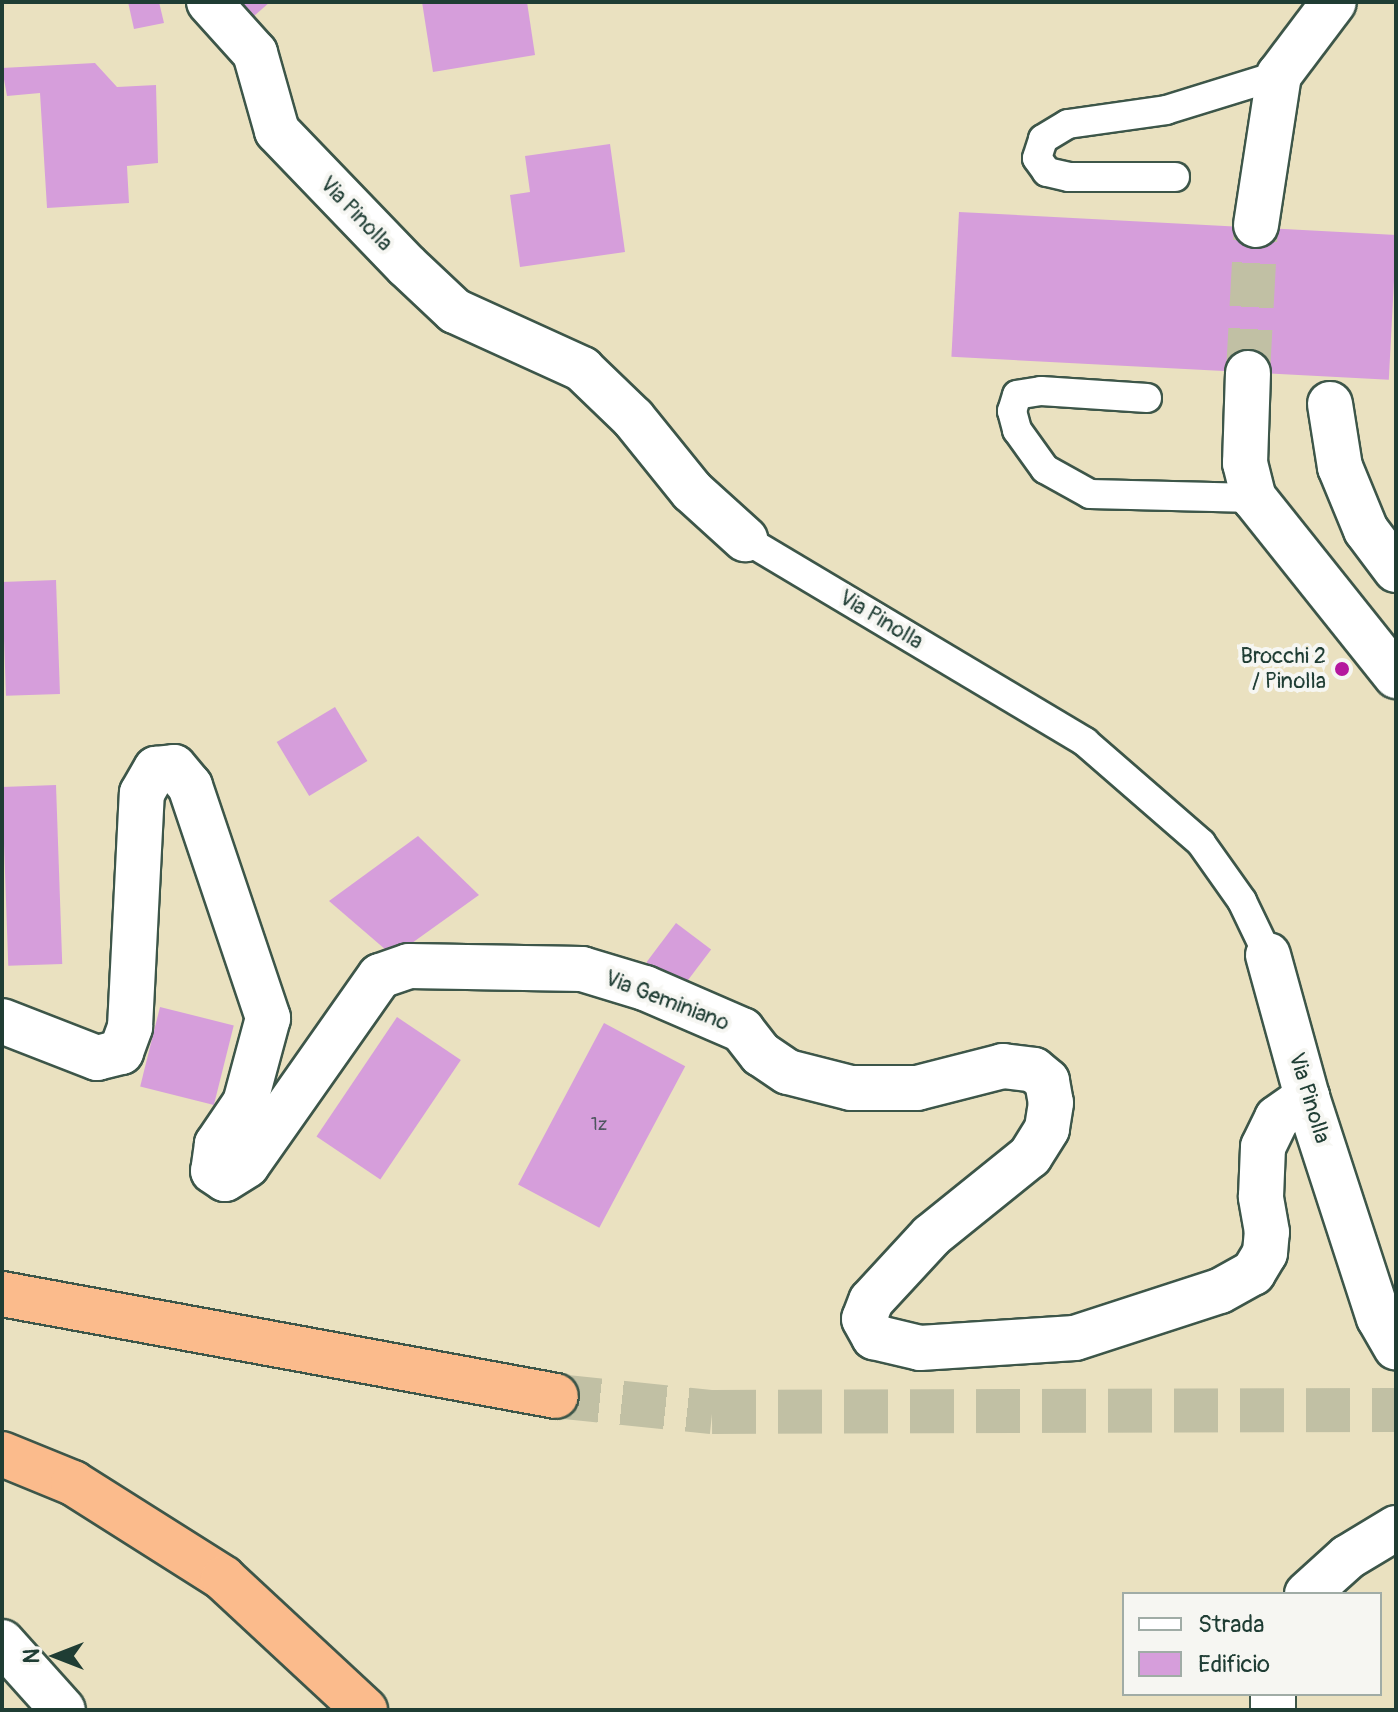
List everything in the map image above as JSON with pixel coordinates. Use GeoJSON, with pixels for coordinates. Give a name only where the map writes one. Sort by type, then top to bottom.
{"type":"FeatureCollection","features":[{"type":"Feature","properties":{"kind":"highway"},"geometry":{"type":"LineString","coordinates":[[2,1294],[556,1396]]}},
{"type":"Feature","properties":{"kind":"highway"},"geometry":{"type":"LineString","coordinates":[[2,1454],[73,1483],[143,1523],[223,1578],[356,1700]]}},
{"type":"Feature","properties":{"kind":"street","name":"Via Pinolla"},"geometry":{"type":"LineString","coordinates":[[209,2],[255,53],[277,131],[361,220],[455,311],[582,369],[633,418],[692,491],[745,539]]}},
{"type":"Feature","properties":{"kind":"street"},"geometry":{"type":"LineString","coordinates":[[1256,225],[1279,75],[1334,2]]}},
{"type":"Feature","properties":{"kind":"street"},"geometry":{"type":"LineString","coordinates":[[1248,373],[1245,463],[1254,498],[1396,676]]}},
{"type":"Feature","properties":{"kind":"street"},"geometry":{"type":"LineString","coordinates":[[1330,404],[1340,467],[1366,530],[1396,570]]}},
{"type":"Feature","properties":{"kind":"street","name":"Via Geminiano"},"geometry":{"type":"LineString","coordinates":[[2,1021],[97,1058],[121,1052],[130,1027],[142,793],[156,769],[174,767],[190,786],[268,1018],[245,1103],[217,1144],[213,1171],[225,1179],[247,1165],[380,976],[409,966],[582,969],[645,988],[742,1030],[761,1054],[788,1072],[851,1088],[917,1088],[1003,1066],[1034,1070],[1047,1081],[1051,1103],[1047,1129],[1030,1156],[931,1236],[871,1301],[864,1319],[874,1337],[920,1348],[1075,1338],[1220,1291],[1253,1273],[1265,1253],[1267,1232],[1261,1197],[1263,1147],[1277,1118],[1307,1097]]}},
{"type":"Feature","properties":{"kind":"street","name":"Via Pinolla"},"geometry":{"type":"LineString","coordinates":[[1268,955],[1307,1097],[1379,1318],[1396,1348]]}},
{"type":"Feature","properties":{"kind":"street"},"geometry":{"type":"LineString","coordinates":[[1309,1592],[1348,1557],[1396,1528]]}},
{"type":"Feature","properties":{"kind":"street"},"geometry":{"type":"LineString","coordinates":[[2,1642],[63,1710]]}},
{"type":"Feature","properties":{"kind":"lane"},"geometry":{"type":"LineString","coordinates":[[1175,177],[1069,177],[1047,172],[1037,158],[1043,139],[1068,124],[1166,110],[1279,75]]}},
{"type":"Feature","properties":{"kind":"lane"},"geometry":{"type":"LineString","coordinates":[[1147,398],[1041,391],[1017,395],[1012,411],[1017,430],[1045,469],[1090,494],[1254,498]]}},
{"type":"Feature","properties":{"kind":"lane","name":"Via Pinolla"},"geometry":{"type":"LineString","coordinates":[[745,539],[1085,742],[1201,843],[1242,901],[1268,955]]}},
{"type":"Feature","properties":{"kind":"building"},"geometry":{"type":"Polygon","coordinates":[[[128,2],[159,2],[164,23],[134,29],[128,2]]]}},
{"type":"Feature","properties":{"kind":"building"},"geometry":{"type":"Polygon","coordinates":[[[231,2],[270,2],[247,22],[231,2]]]}},
{"type":"Feature","properties":{"kind":"building"},"geometry":{"type":"Polygon","coordinates":[[[422,2],[527,2],[535,55],[433,72],[422,2]]]}},
{"type":"Feature","properties":{"kind":"building"},"geometry":{"type":"Polygon","coordinates":[[[95,63],[117,87],[156,85],[158,163],[127,166],[129,203],[47,208],[40,93],[7,96],[2,68],[95,63]]]}},
{"type":"Feature","properties":{"kind":"building"},"geometry":{"type":"Polygon","coordinates":[[[610,144],[625,252],[520,267],[510,195],[530,192],[525,156],[610,144]]]}},
{"type":"Feature","properties":{"kind":"building"},"geometry":{"type":"Polygon","coordinates":[[[959,212],[1396,235],[1389,380],[951,357],[959,212]]]}},
{"type":"Feature","properties":{"kind":"building"},"geometry":{"type":"Polygon","coordinates":[[[56,580],[60,694],[6,696],[2,582],[56,580]]]}},
{"type":"Feature","properties":{"kind":"building"},"geometry":{"type":"Polygon","coordinates":[[[335,707],[367,761],[309,796],[277,742],[335,707]]]}},
{"type":"Feature","properties":{"kind":"building"},"geometry":{"type":"Polygon","coordinates":[[[56,785],[62,964],[8,966],[2,787],[56,785]]]}},
{"type":"Feature","properties":{"kind":"building"},"geometry":{"type":"Polygon","coordinates":[[[418,836],[479,895],[405,948],[386,950],[329,901],[418,836]]]}},
{"type":"Feature","properties":{"kind":"building"},"geometry":{"type":"Polygon","coordinates":[[[676,923],[711,949],[682,989],[647,962],[676,923]]]}},
{"type":"Feature","properties":{"kind":"building"},"geometry":{"type":"Polygon","coordinates":[[[160,1007],[234,1025],[214,1105],[140,1087],[160,1007]]]}},
{"type":"Feature","properties":{"kind":"building"},"geometry":{"type":"Polygon","coordinates":[[[397,1017],[461,1060],[380,1179],[316,1136],[397,1017]]]}},
{"type":"Feature","properties":{"kind":"building"},"geometry":{"type":"Polygon","coordinates":[[[604,1023],[685,1066],[599,1228],[518,1185],[604,1023]]]}},
{"type":"Feature","properties":{"kind":"tunnel"},"geometry":{"type":"LineString","coordinates":[[1248,373],[1256,225]]}},
{"type":"Feature","properties":{"kind":"tunnel"},"geometry":{"type":"LineString","coordinates":[[556,1396],[712,1412],[1396,1410]]}},
{"type":"Feature","properties":{"kind":"place","name":"Brocchi 2 / Pinolla"},"geometry":{"type":"Point","coordinates":[1342,669]}}]}
